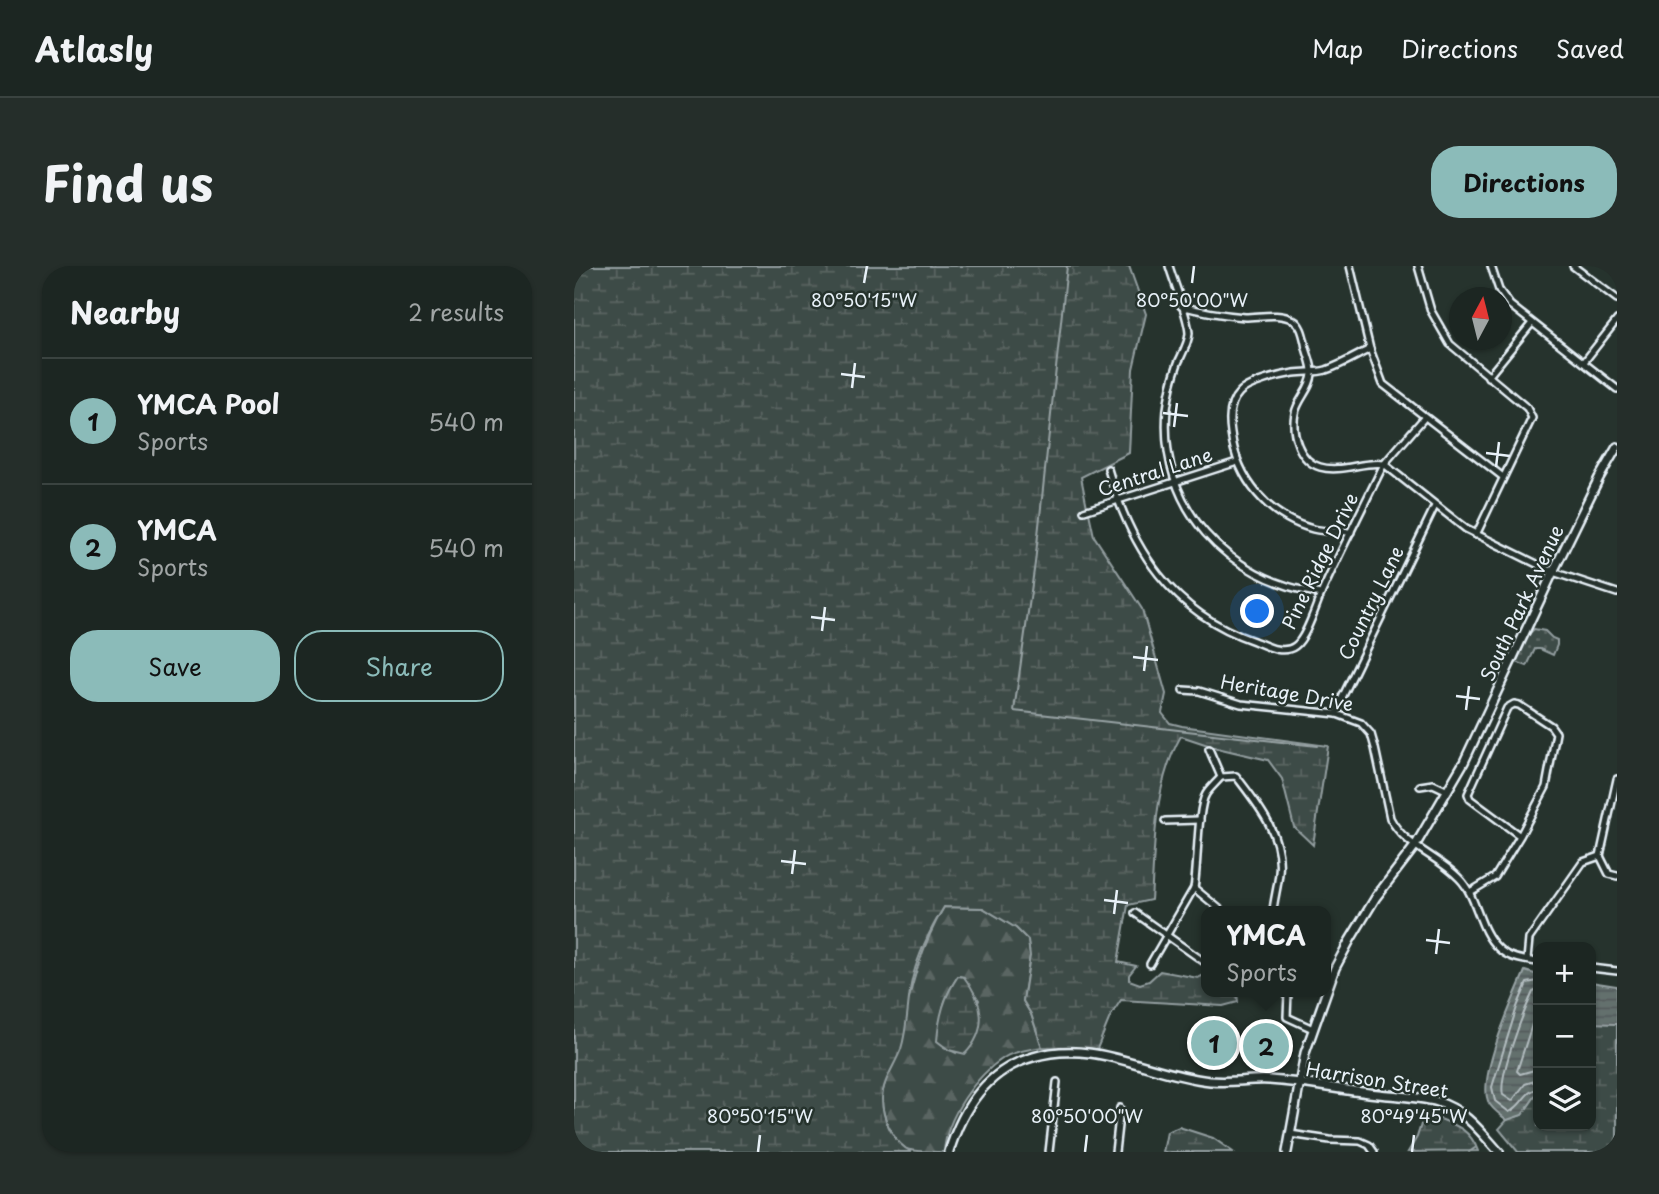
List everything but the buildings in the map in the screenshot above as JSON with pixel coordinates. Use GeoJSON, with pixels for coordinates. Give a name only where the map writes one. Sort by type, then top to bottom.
{"type":"FeatureCollection","features":[{"type":"Feature","properties":{"kind":"street"},"geometry":{"type":"LineString","coordinates":[[1170,266],[1189,334],[1169,393],[1166,431],[1176,482],[1186,505],[1205,533],[1221,551],[1238,564],[1274,583],[1321,594]]}},
{"type":"Feature","properties":{"kind":"street"},"geometry":{"type":"LineString","coordinates":[[1350,266],[1370,349],[1383,384],[1503,477]]}},
{"type":"Feature","properties":{"kind":"street"},"geometry":{"type":"LineString","coordinates":[[1418,266],[1430,311],[1444,336],[1458,353],[1527,408],[1532,418],[1476,535]]}},
{"type":"Feature","properties":{"kind":"street"},"geometry":{"type":"LineString","coordinates":[[1492,266],[1502,297],[1617,389]]}},
{"type":"Feature","properties":{"kind":"street"},"geometry":{"type":"LineString","coordinates":[[1573,266],[1617,299]]}},
{"type":"Feature","properties":{"kind":"street"},"geometry":{"type":"LineString","coordinates":[[1181,306],[1206,313],[1284,317],[1295,321],[1302,331],[1312,372],[1310,384],[1295,413],[1296,443],[1306,457],[1318,466],[1337,468],[1384,464],[1476,535],[1553,572],[1617,593]]}},
{"type":"Feature","properties":{"kind":"street"},"geometry":{"type":"LineString","coordinates":[[1584,362],[1617,320]]}},
{"type":"Feature","properties":{"kind":"street"},"geometry":{"type":"LineString","coordinates":[[1488,377],[1532,323]]}},
{"type":"Feature","properties":{"kind":"street"},"geometry":{"type":"LineString","coordinates":[[1351,532],[1317,530],[1287,518],[1259,496],[1237,462],[1230,426],[1231,406],[1240,391],[1254,384],[1294,373],[1325,370],[1370,349]]}},
{"type":"Feature","properties":{"kind":"street","name":"Pine Ridge Drive"},"geometry":{"type":"LineString","coordinates":[[1108,470],[1117,500],[1138,546],[1174,593],[1209,620],[1245,638],[1282,650],[1293,648],[1301,640],[1384,464],[1424,418]]}},
{"type":"Feature","properties":{"kind":"street","name":"South Park Avenue"},"geometry":{"type":"LineString","coordinates":[[1331,980],[1350,940],[1376,897],[1415,846],[1448,792],[1599,478],[1617,447]]}},
{"type":"Feature","properties":{"kind":"street","name":"Central Lane"},"geometry":{"type":"LineString","coordinates":[[1084,511],[1237,462]]}},
{"type":"Feature","properties":{"kind":"street","name":"Country Lane"},"geometry":{"type":"LineString","coordinates":[[1337,714],[1339,704],[1435,506]]}},
{"type":"Feature","properties":{"kind":"street","name":"Heritage Drive"},"geometry":{"type":"LineString","coordinates":[[1183,690],[1199,691],[1241,704],[1337,714],[1361,723],[1371,734],[1390,818],[1396,829],[1457,876],[1470,892],[1485,928],[1497,947],[1513,958],[1533,961]]}},
{"type":"Feature","properties":{"kind":"street"},"geometry":{"type":"LineString","coordinates":[[1470,892],[1495,877],[1520,836],[1545,787],[1556,735],[1551,726],[1516,704],[1507,708],[1468,794],[1470,799],[1520,836]]}},
{"type":"Feature","properties":{"kind":"street"},"geometry":{"type":"LineString","coordinates":[[1209,749],[1221,777]]}},
{"type":"Feature","properties":{"kind":"street"},"geometry":{"type":"LineString","coordinates":[[1150,964],[1194,888],[1198,867],[1200,820],[1205,796],[1221,777],[1236,776],[1262,810],[1277,841],[1279,871],[1274,906]]}},
{"type":"Feature","properties":{"kind":"street"},"geometry":{"type":"LineString","coordinates":[[1617,779],[1600,856],[1609,874],[1617,876]]}},
{"type":"Feature","properties":{"kind":"street"},"geometry":{"type":"LineString","coordinates":[[1420,786],[1433,784],[1448,792]]}},
{"type":"Feature","properties":{"kind":"street"},"geometry":{"type":"LineString","coordinates":[[1165,821],[1200,820]]}},
{"type":"Feature","properties":{"kind":"street"},"geometry":{"type":"LineString","coordinates":[[1527,960],[1529,939],[1583,862],[1600,856]]}},
{"type":"Feature","properties":{"kind":"street"},"geometry":{"type":"LineString","coordinates":[[1194,888],[1216,906]]}},
{"type":"Feature","properties":{"kind":"street"},"geometry":{"type":"LineString","coordinates":[[1135,913],[1201,960]]}},
{"type":"Feature","properties":{"kind":"street"},"geometry":{"type":"LineString","coordinates":[[1596,969],[1617,971]]}},
{"type":"Feature","properties":{"kind":"street"},"geometry":{"type":"LineString","coordinates":[[1288,997],[1287,1017],[1314,1029]]}},
{"type":"Feature","properties":{"kind":"street","name":"South Park Avenue"},"geometry":{"type":"LineString","coordinates":[[1287,1152],[1299,1083],[1325,997]]}},
{"type":"Feature","properties":{"kind":"street","name":"Harrison Street"},"geometry":{"type":"LineString","coordinates":[[949,1152],[956,1130],[978,1093],[1006,1069],[1030,1058],[1067,1050],[1104,1055],[1209,1081],[1261,1080],[1299,1083],[1437,1102],[1465,1116],[1499,1152]]}},
{"type":"Feature","properties":{"kind":"street"},"geometry":{"type":"LineString","coordinates":[[1049,1152],[1057,1082]]}},
{"type":"Feature","properties":{"kind":"street"},"geometry":{"type":"LineString","coordinates":[[1115,1152],[1120,1108]]}},
{"type":"Feature","properties":{"kind":"street"},"geometry":{"type":"LineString","coordinates":[[1290,1134],[1360,1141],[1370,1145],[1374,1152]]}},
{"type":"Feature","properties":{"kind":"green space"},"geometry":{"type":"Polygon","coordinates":[[[574,266],[1129,266],[1146,314],[1133,369],[1129,453],[1081,477],[1087,507],[1080,510],[1082,515],[1089,513],[1094,536],[1142,609],[1166,694],[1162,713],[1170,723],[1182,726],[1328,746],[1313,845],[1294,827],[1282,779],[1268,760],[1181,736],[1172,755],[1160,795],[1151,900],[1128,905],[1118,962],[1136,966],[1129,975],[1129,980],[1140,984],[1149,981],[1160,971],[1201,976],[1201,997],[1238,997],[1238,1002],[1223,1006],[1121,1000],[1110,1017],[1097,1049],[1042,1047],[1031,1014],[1023,1001],[1030,956],[1028,940],[1016,928],[983,908],[944,907],[918,961],[910,988],[903,1041],[886,1080],[882,1099],[890,1130],[900,1143],[912,1152],[574,1152],[574,266]]]}},
{"type":"Feature","properties":{"kind":"green space"},"geometry":{"type":"Polygon","coordinates":[[[1534,629],[1545,631],[1557,640],[1557,645],[1553,655],[1535,649],[1527,666],[1516,662],[1527,636],[1534,629]]]}},
{"type":"Feature","properties":{"kind":"green space"},"geometry":{"type":"Polygon","coordinates":[[[944,907],[983,908],[1016,928],[1028,940],[1030,956],[1023,1001],[1031,1014],[1042,1047],[1009,1055],[994,1065],[973,1086],[950,1125],[944,1152],[906,1149],[892,1133],[882,1104],[884,1086],[915,977],[944,907]],[[958,976],[948,994],[942,1018],[944,1047],[956,1053],[979,1000],[963,977],[958,976]]]}},
{"type":"Feature","properties":{"kind":"green space"},"geometry":{"type":"Polygon","coordinates":[[[958,976],[964,977],[976,996],[981,1015],[978,1035],[965,1054],[949,1050],[937,1041],[943,1007],[958,976]]]}},
{"type":"Feature","properties":{"kind":"green space"},"geometry":{"type":"Polygon","coordinates":[[[1596,1022],[1617,1024],[1617,1152],[1518,1152],[1499,1129],[1507,1120],[1522,1115],[1533,1099],[1533,1131],[1596,1131],[1596,1022]]]}},
{"type":"Feature","properties":{"kind":"green space"},"geometry":{"type":"Polygon","coordinates":[[[1435,1117],[1456,1125],[1471,1138],[1478,1151],[1408,1152],[1417,1137],[1423,1118],[1435,1117]]]}},
{"type":"Feature","properties":{"kind":"green space"},"geometry":{"type":"Polygon","coordinates":[[[1179,1127],[1213,1138],[1233,1152],[1163,1152],[1167,1132],[1179,1127]]]}},
{"type":"Feature","properties":{"kind":"water"},"geometry":{"type":"Polygon","coordinates":[[[1525,971],[1533,973],[1533,1099],[1522,1115],[1507,1120],[1488,1101],[1486,1089],[1492,1056],[1525,971]]]}},
{"type":"Feature","properties":{"kind":"water"},"geometry":{"type":"Polygon","coordinates":[[[1596,983],[1617,986],[1617,1024],[1596,1023],[1596,983]]]}},
{"type":"Feature","properties":{"kind":"waterway"},"geometry":{"type":"LineString","coordinates":[[1067,266],[1035,563],[1014,711],[1317,746]]}},
{"type":"Feature","properties":{"kind":"waterway"},"geometry":{"type":"LineString","coordinates":[[1469,1152],[1475,1148]]}},
{"type":"Feature","properties":{"kind":"place","name":"YMCA Pool"},"geometry":{"type":"Point","coordinates":[1214,1043]}},
{"type":"Feature","properties":{"kind":"place","name":"YMCA"},"geometry":{"type":"Point","coordinates":[1266,1046]}}]}
